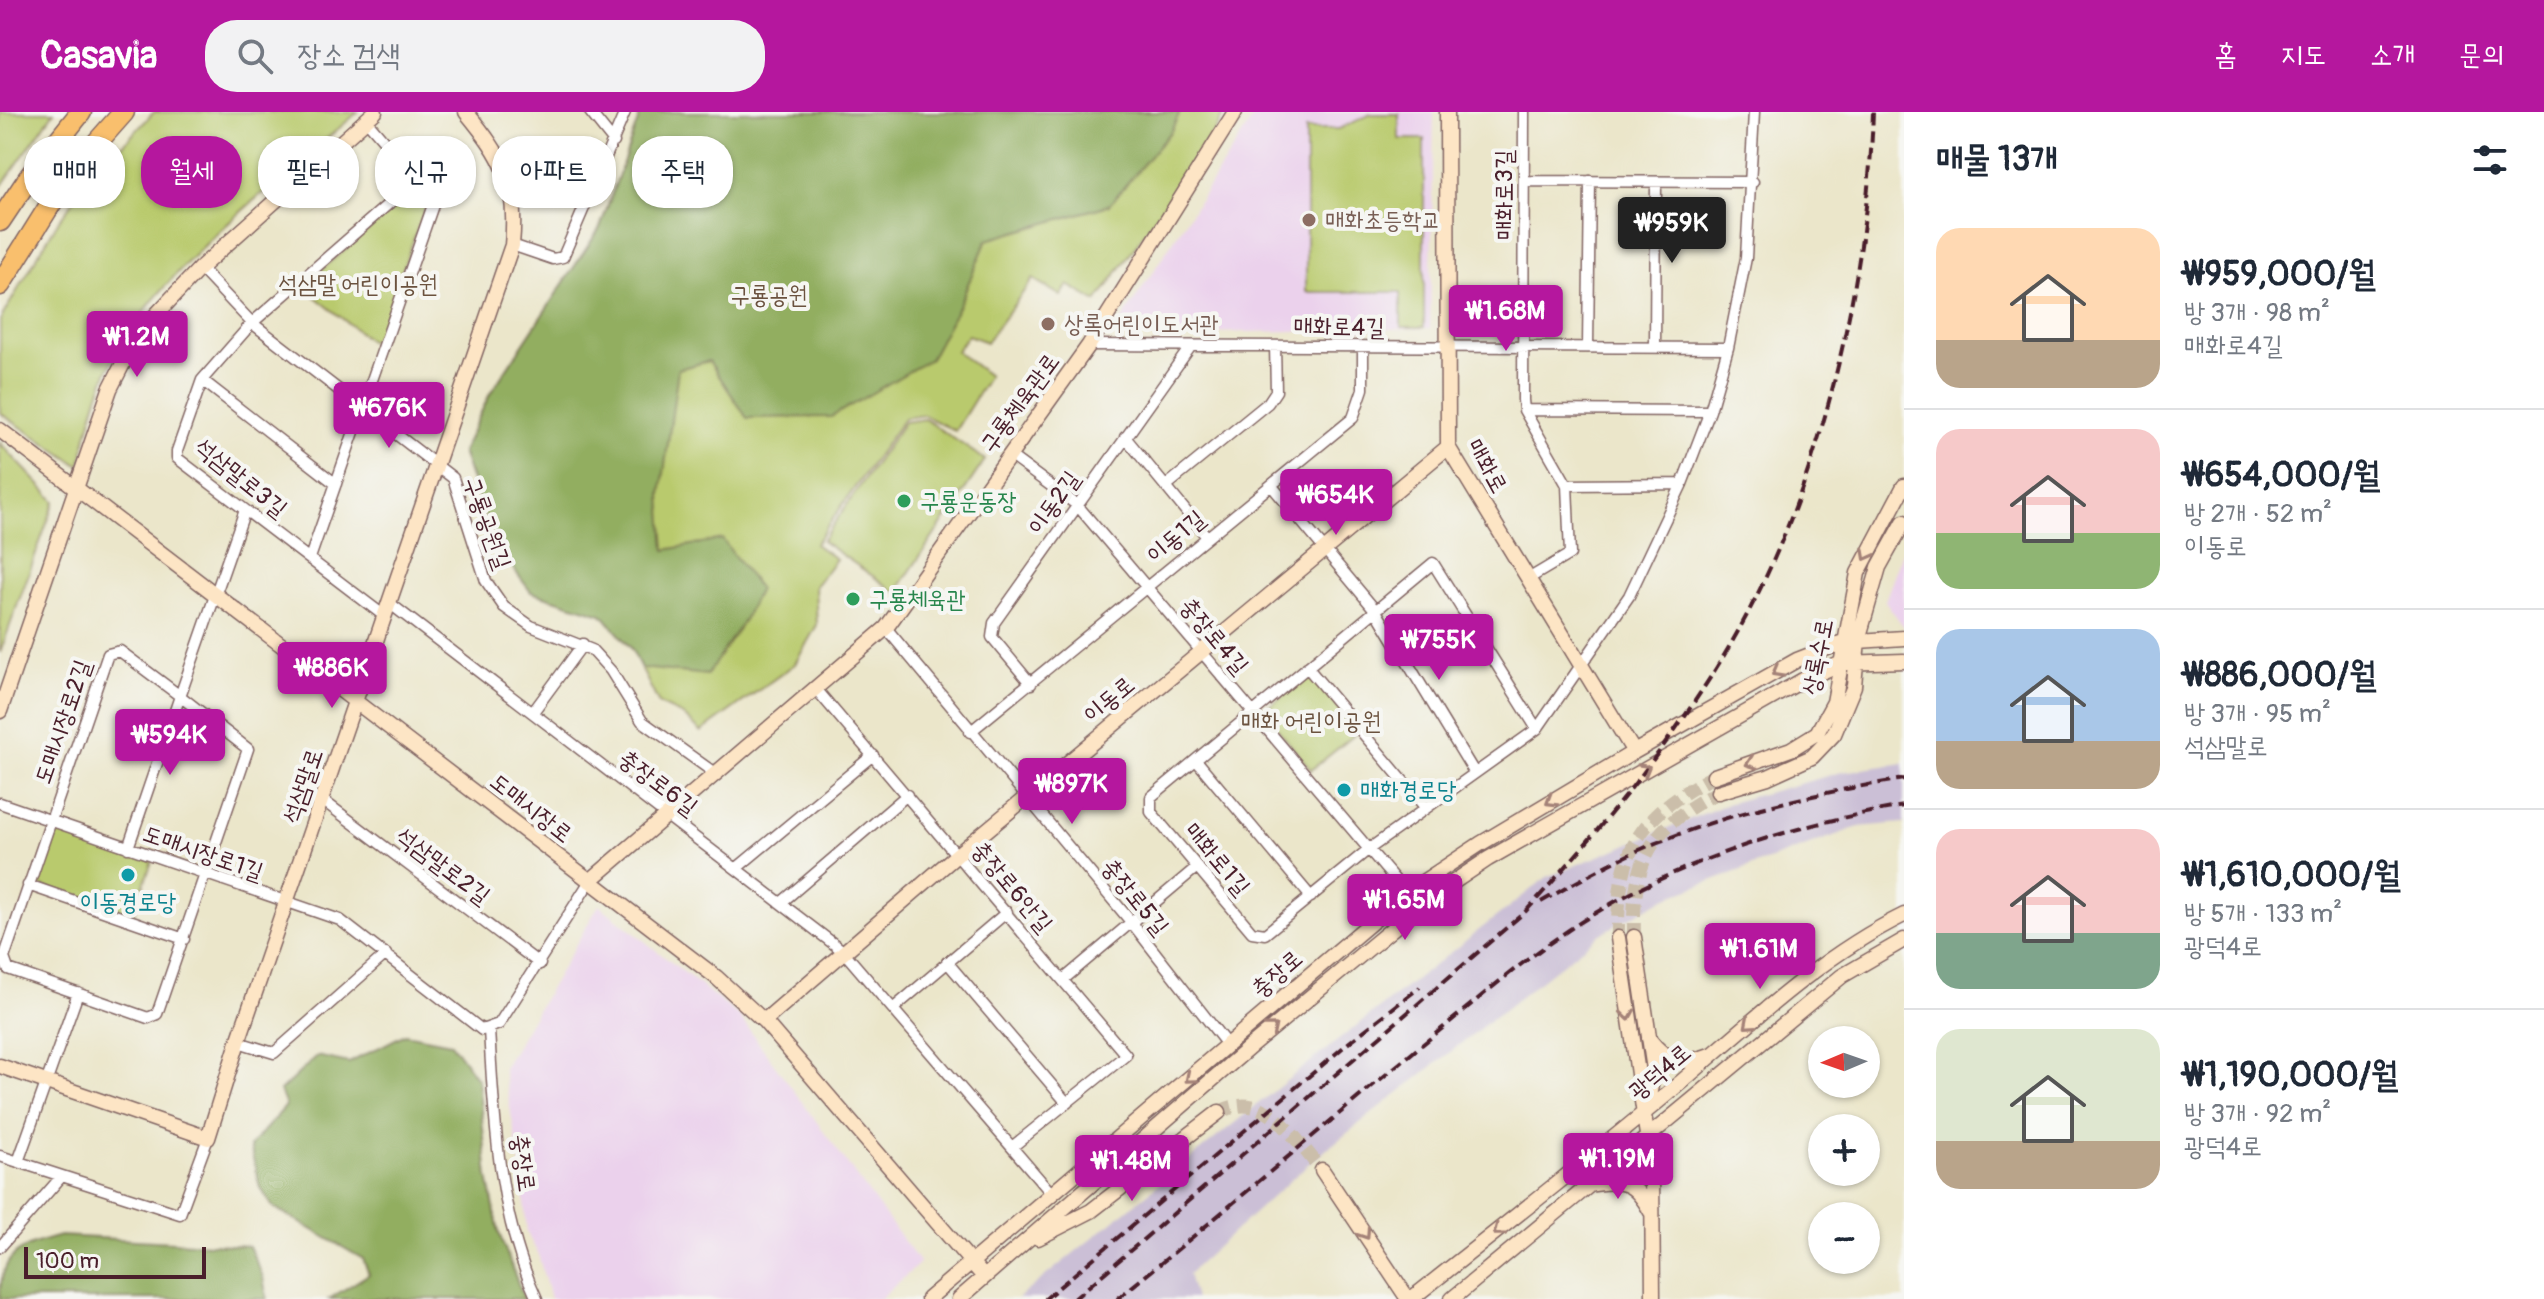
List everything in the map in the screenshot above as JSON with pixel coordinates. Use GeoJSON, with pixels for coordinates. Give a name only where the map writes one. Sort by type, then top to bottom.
{"type":"FeatureCollection","features":[{"type":"Feature","properties":{"kind":"highway"},"geometry":{"type":"LineString","coordinates":[[0,221],[30,176],[81,112]]}},
{"type":"Feature","properties":{"kind":"highway"},"geometry":{"type":"LineString","coordinates":[[0,285],[70,173],[124,112]]}},
{"type":"Feature","properties":{"kind":"street","name":"석삼말로"},"geometry":{"type":"LineString","coordinates":[[208,1138],[238,1042],[512,245],[515,214],[510,177],[495,147],[466,112]]}},
{"type":"Feature","properties":{"kind":"street"},"geometry":{"type":"LineString","coordinates":[[590,112],[609,136]]}},
{"type":"Feature","properties":{"kind":"street"},"geometry":{"type":"LineString","coordinates":[[616,137],[625,112]]}},
{"type":"Feature","properties":{"kind":"street","name":"구룡체육관로"},"geometry":{"type":"LineString","coordinates":[[590,881],[886,628],[1089,345],[1235,112]]}},
{"type":"Feature","properties":{"kind":"street","name":"매화로"},"geometry":{"type":"LineString","coordinates":[[1447,112],[1448,447],[1634,752]]}},
{"type":"Feature","properties":{"kind":"street","name":"매화로3길"},"geometry":{"type":"LineString","coordinates":[[1524,112],[1524,410],[1567,485],[1570,554],[1528,579]]}},
{"type":"Feature","properties":{"kind":"street","name":"매화로1길"},"geometry":{"type":"LineString","coordinates":[[1537,729],[1433,563],[1151,797],[1151,812],[1252,932],[1265,934],[1369,849],[1537,729],[1583,667],[1629,596],[1682,484],[1710,411],[1728,348],[1746,258],[1753,182],[1754,112]]}},
{"type":"Feature","properties":{"kind":"street"},"geometry":{"type":"LineString","coordinates":[[0,711],[110,389],[138,334],[200,268],[370,116],[385,136]]}},
{"type":"Feature","properties":{"kind":"street"},"geometry":{"type":"LineString","coordinates":[[1524,181],[1753,182]]}},
{"type":"Feature","properties":{"kind":"street"},"geometry":{"type":"LineString","coordinates":[[1588,347],[1590,181]]}},
{"type":"Feature","properties":{"kind":"street"},"geometry":{"type":"LineString","coordinates":[[1655,348],[1656,182]]}},
{"type":"Feature","properties":{"kind":"street","name":"석삼말로3길"},"geometry":{"type":"LineString","coordinates":[[384,208],[252,323],[202,380],[177,458],[310,558],[386,608]]}},
{"type":"Feature","properties":{"kind":"street"},"geometry":{"type":"LineString","coordinates":[[310,558],[432,208]]}},
{"type":"Feature","properties":{"kind":"street"},"geometry":{"type":"LineString","coordinates":[[512,245],[553,259],[563,257],[585,208]]}},
{"type":"Feature","properties":{"kind":"street","name":"구룡공원길"},"geometry":{"type":"LineString","coordinates":[[200,268],[252,323],[453,478],[486,581],[504,607],[531,626],[583,644],[611,671],[642,721],[676,742],[716,774]]}},
{"type":"Feature","properties":{"kind":"street","name":"매화로4길"},"geometry":{"type":"LineString","coordinates":[[1089,345],[1728,348]]}},
{"type":"Feature","properties":{"kind":"street","name":"이동2길"},"geometry":{"type":"LineString","coordinates":[[1031,684],[992,637],[994,623],[1191,346]]}},
{"type":"Feature","properties":{"kind":"street"},"geometry":{"type":"LineString","coordinates":[[1166,486],[1268,403],[1276,391],[1275,346]]}},
{"type":"Feature","properties":{"kind":"street","name":"이동1길"},"geometry":{"type":"LineString","coordinates":[[970,732],[1353,418],[1363,389],[1363,348]]}},
{"type":"Feature","properties":{"kind":"street"},"geometry":{"type":"LineString","coordinates":[[202,380],[336,484]]}},
{"type":"Feature","properties":{"kind":"street"},"geometry":{"type":"LineString","coordinates":[[1524,410],[1710,411]]}},
{"type":"Feature","properties":{"kind":"street","name":"도매시장로"},"geometry":{"type":"LineString","coordinates":[[0,430],[716,977],[764,1021],[984,1277]]}},
{"type":"Feature","properties":{"kind":"street"},"geometry":{"type":"LineString","coordinates":[[1125,437],[1207,537]]}},
{"type":"Feature","properties":{"kind":"street","name":"이동로"},"geometry":{"type":"LineString","coordinates":[[764,1021],[958,854],[1448,447]]}},
{"type":"Feature","properties":{"kind":"street","name":"충장로4길"},"geometry":{"type":"LineString","coordinates":[[1009,455],[1077,505],[1406,893]]}},
{"type":"Feature","properties":{"kind":"street"},"geometry":{"type":"LineString","coordinates":[[1567,485],[1682,484]]}},
{"type":"Feature","properties":{"kind":"street"},"geometry":{"type":"LineString","coordinates":[[1271,485],[1376,611],[1474,772]]}},
{"type":"Feature","properties":{"kind":"street","name":"상록수로"},"geometry":{"type":"LineString","coordinates":[[1714,776],[1791,749],[1817,733],[1834,702],[1849,662],[1858,573],[1904,486]]}},
{"type":"Feature","properties":{"kind":"street"},"geometry":{"type":"LineString","coordinates":[[128,848],[245,510]]}},
{"type":"Feature","properties":{"kind":"street","name":"상록수로"},"geometry":{"type":"LineString","coordinates":[[1851,641],[1879,567],[1904,522]]}},
{"type":"Feature","properties":{"kind":"street","name":"충장로6길"},"geometry":{"type":"LineString","coordinates":[[386,608],[533,712],[843,951],[1052,1194]]}},
{"type":"Feature","properties":{"kind":"street","name":"충장로5길"},"geometry":{"type":"LineString","coordinates":[[886,628],[1132,923],[1228,1046]]}},
{"type":"Feature","properties":{"kind":"street","name":"충장로"},"geometry":{"type":"LineString","coordinates":[[928,1299],[1406,893],[1480,844],[1634,752],[1797,660],[1851,641],[1904,638]]}},
{"type":"Feature","properties":{"kind":"street"},"geometry":{"type":"LineString","coordinates":[[533,712],[583,644]]}},
{"type":"Feature","properties":{"kind":"street","name":"도매시장로2길"},"geometry":{"type":"LineString","coordinates":[[120,651],[248,749],[157,1014],[148,1018],[8,969],[4,958],[51,821],[108,654],[120,651]]}},
{"type":"Feature","properties":{"kind":"street","name":"충장로"},"geometry":{"type":"LineString","coordinates":[[959,1299],[1260,1038],[1427,900],[1488,859],[1803,680],[1849,662],[1904,661]]}},
{"type":"Feature","properties":{"kind":"street","name":"상록수로"},"geometry":{"type":"LineString","coordinates":[[1718,792],[1768,777],[1812,757],[1834,734],[1844,714],[1854,686],[1849,662]]}},
{"type":"Feature","properties":{"kind":"street"},"geometry":{"type":"LineString","coordinates":[[1307,667],[1425,807]]}},
{"type":"Feature","properties":{"kind":"street","name":"충장로6안길"},"geometry":{"type":"LineString","coordinates":[[816,689],[1126,1055],[1012,1147]]}},
{"type":"Feature","properties":{"kind":"street"},"geometry":{"type":"LineString","coordinates":[[737,868],[873,755]]}},
{"type":"Feature","properties":{"kind":"street","name":"매화로1길"},"geometry":{"type":"LineString","coordinates":[[1196,760],[1311,897]]}},
{"type":"Feature","properties":{"kind":"street"},"geometry":{"type":"LineString","coordinates":[[782,902],[907,795]]}},
{"type":"Feature","properties":{"kind":"street","name":"석삼말로2길"},"geometry":{"type":"LineString","coordinates":[[321,799],[540,964]]}},
{"type":"Feature","properties":{"kind":"street","name":"도매시장로1길"},"geometry":{"type":"LineString","coordinates":[[0,803],[340,920],[482,1030],[489,1029]]}},
{"type":"Feature","properties":{"kind":"street"},"geometry":{"type":"LineString","coordinates":[[1064,979],[1197,867]]}},
{"type":"Feature","properties":{"kind":"street"},"geometry":{"type":"LineString","coordinates":[[489,1029],[499,1024],[540,964],[590,881]]}},
{"type":"Feature","properties":{"kind":"street"},"geometry":{"type":"LineString","coordinates":[[28,885],[184,939]]}},
{"type":"Feature","properties":{"kind":"street"},"geometry":{"type":"LineString","coordinates":[[894,1008],[1007,912]]}},
{"type":"Feature","properties":{"kind":"street","name":"광덕4로"},"geometry":{"type":"LineString","coordinates":[[1409,1299],[1646,1112],[1819,966],[1904,915]]}},
{"type":"Feature","properties":{"kind":"street"},"geometry":{"type":"LineString","coordinates":[[1634,937],[1654,1070],[1646,1112]]}},
{"type":"Feature","properties":{"kind":"street"},"geometry":{"type":"LineString","coordinates":[[1618,938],[1652,1169],[1653,1299]]}},
{"type":"Feature","properties":{"kind":"street","name":"광덕4로"},"geometry":{"type":"LineString","coordinates":[[1452,1299],[1842,976],[1904,940]]}},
{"type":"Feature","properties":{"kind":"street"},"geometry":{"type":"LineString","coordinates":[[238,1042],[274,1053],[386,954]]}},
{"type":"Feature","properties":{"kind":"street"},"geometry":{"type":"LineString","coordinates":[[947,962],[1067,1103]]}},
{"type":"Feature","properties":{"kind":"street"},"geometry":{"type":"LineString","coordinates":[[18,1162],[78,993]]}},
{"type":"Feature","properties":{"kind":"street","name":"충장로"},"geometry":{"type":"LineString","coordinates":[[489,1029],[498,1147],[508,1212],[537,1299]]}},
{"type":"Feature","properties":{"kind":"street"},"geometry":{"type":"LineString","coordinates":[[1649,1039],[1662,1056],[1674,1061],[1696,1060],[1717,1052]]}},
{"type":"Feature","properties":{"kind":"street"},"geometry":{"type":"LineString","coordinates":[[0,1066],[208,1138],[180,1214],[0,1156]]}},
{"type":"Feature","properties":{"kind":"street"},"geometry":{"type":"LineString","coordinates":[[1017,1249],[1091,1211],[1219,1112]]}},
{"type":"Feature","properties":{"kind":"street"},"geometry":{"type":"LineString","coordinates":[[1322,1170],[1409,1299]]}},
{"type":"Feature","properties":{"kind":"street"},"geometry":{"type":"LineString","coordinates":[[0,1247],[5,1233],[62,1176]]}},
{"type":"Feature","properties":{"kind":"street"},"geometry":{"type":"LineString","coordinates":[[1587,1186],[1615,1181],[1629,1184],[1641,1194],[1652,1215]]}},
{"type":"Feature","properties":{"kind":"shaded area","name":"매화초등학교"},"geometry":{"type":"Polygon","coordinates":[[[1257,112],[1434,112],[1430,328],[1112,335],[1257,112]]]}},
{"type":"Feature","properties":{"kind":"shaded area"},"geometry":{"type":"Polygon","coordinates":[[[1904,548],[1904,627],[1885,601],[1904,548]]]}},
{"type":"Feature","properties":{"kind":"shaded area"},"geometry":{"type":"Polygon","coordinates":[[[1904,763],[1904,823],[1858,827],[1665,898],[1600,934],[1308,1164],[1188,1274],[1195,1299],[1017,1299],[1295,1074],[1547,877],[1730,803],[1842,772],[1904,763]]]}},
{"type":"Feature","properties":{"kind":"shaded area"},"geometry":{"type":"Polygon","coordinates":[[[599,905],[739,1016],[920,1263],[880,1299],[550,1299],[538,1254],[527,1233],[522,1176],[503,1068],[599,905]]]}},
{"type":"Feature","properties":{"kind":"green space"},"geometry":{"type":"Polygon","coordinates":[[[0,112],[54,112],[37,136],[24,136],[24,154],[0,188],[0,112]]]}},
{"type":"Feature","properties":{"kind":"green space"},"geometry":{"type":"Polygon","coordinates":[[[154,112],[358,112],[330,136],[258,136],[258,197],[195,254],[139,318],[105,377],[80,466],[0,413],[0,320],[68,208],[125,208],[125,143],[154,112]]]}},
{"type":"Feature","properties":{"kind":"green space","name":"구룡공원"},"geometry":{"type":"Polygon","coordinates":[[[641,112],[1224,112],[1216,129],[1097,302],[1068,285],[1061,296],[1033,279],[986,342],[968,335],[956,351],[989,376],[955,431],[924,415],[904,418],[815,544],[836,559],[815,586],[817,625],[795,664],[701,732],[683,715],[659,704],[631,648],[602,614],[531,592],[495,544],[462,452],[490,394],[600,228],[607,208],[616,208],[616,183],[632,137],[632,208],[733,208],[733,136],[633,136],[641,112]]]}},
{"type":"Feature","properties":{"kind":"green space","name":"구룡공원"},"geometry":{"type":"Polygon","coordinates":[[[641,112],[1180,112],[1171,131],[1109,205],[987,240],[959,305],[930,359],[831,417],[747,418],[709,361],[678,369],[661,495],[665,550],[722,539],[759,589],[744,620],[707,675],[641,668],[631,648],[602,614],[531,592],[495,544],[462,452],[490,394],[600,228],[607,208],[616,208],[616,183],[632,137],[632,208],[733,208],[733,136],[633,136],[641,112]]]}},
{"type":"Feature","properties":{"kind":"green space"},"geometry":{"type":"Polygon","coordinates":[[[1371,114],[1399,114],[1399,139],[1424,139],[1424,327],[1401,327],[1401,292],[1306,292],[1306,129],[1339,129],[1371,114]]]}},
{"type":"Feature","properties":{"kind":"green space","name":"석삼말 어린이공원"},"geometry":{"type":"Polygon","coordinates":[[[394,208],[425,208],[375,345],[302,286],[394,208]]]}},
{"type":"Feature","properties":{"kind":"green space","name":"구룡운동장"},"geometry":{"type":"Polygon","coordinates":[[[925,419],[985,460],[896,592],[822,541],[904,422],[925,419]]]}},
{"type":"Feature","properties":{"kind":"green space"},"geometry":{"type":"Polygon","coordinates":[[[0,443],[55,501],[0,653],[0,443]]]}},
{"type":"Feature","properties":{"kind":"green space","name":"매화 어린이공원"},"geometry":{"type":"Polygon","coordinates":[[[1307,676],[1314,676],[1358,732],[1311,770],[1266,715],[1267,708],[1307,676]]]}},
{"type":"Feature","properties":{"kind":"green space"},"geometry":{"type":"Polygon","coordinates":[[[60,830],[152,861],[133,916],[41,886],[37,878],[52,834],[60,830]]]}},
{"type":"Feature","properties":{"kind":"green space"},"geometry":{"type":"Polygon","coordinates":[[[405,1034],[451,1043],[478,1080],[488,1177],[499,1233],[524,1299],[329,1299],[369,1274],[363,1259],[273,1207],[260,1187],[250,1146],[286,1106],[280,1091],[317,1056],[349,1063],[405,1034]]]}},
{"type":"Feature","properties":{"kind":"green space"},"geometry":{"type":"Polygon","coordinates":[[[60,1236],[249,1246],[263,1277],[267,1299],[0,1299],[4,1271],[15,1254],[60,1236]]]}},
{"type":"Feature","properties":{"kind":"tunnel"},"geometry":{"type":"LineString","coordinates":[[1618,938],[1622,882],[1637,840],[1666,806],[1714,776]]}},
{"type":"Feature","properties":{"kind":"tunnel"},"geometry":{"type":"LineString","coordinates":[[1634,937],[1637,887],[1650,849],[1676,819],[1718,792]]}},
{"type":"Feature","properties":{"kind":"tunnel"},"geometry":{"type":"LineString","coordinates":[[1219,1112],[1236,1106],[1252,1106],[1265,1111],[1289,1131],[1322,1170]]}},
{"type":"Feature","properties":{"kind":"railway"},"geometry":{"type":"LineString","coordinates":[[1074,1299],[1526,911],[1608,817],[1707,683],[1761,588],[1789,524],[1813,457],[1849,318],[1861,248],[1873,112]]}},
{"type":"Feature","properties":{"kind":"railway"},"geometry":{"type":"LineString","coordinates":[[1541,902],[1630,854],[1690,830],[1781,803],[1904,779]]}},
{"type":"Feature","properties":{"kind":"railway"},"geometry":{"type":"LineString","coordinates":[[1117,1299],[1496,984],[1592,915],[1651,883],[1757,841],[1830,821],[1904,806]]}},
{"type":"Feature","properties":{"kind":"railway"},"geometry":{"type":"LineString","coordinates":[[1045,1299],[1352,1040],[1420,987]]}},
{"type":"Feature","properties":{"kind":"place","name":"매화초등학교"},"geometry":{"type":"Point","coordinates":[1309,220]}},
{"type":"Feature","properties":{"kind":"place","name":"상록어린이도서관"},"geometry":{"type":"Point","coordinates":[1048,324]}},
{"type":"Feature","properties":{"kind":"place","name":"구룡운동장"},"geometry":{"type":"Point","coordinates":[904,501]}},
{"type":"Feature","properties":{"kind":"place","name":"구룡체육관"},"geometry":{"type":"Point","coordinates":[853,599]}},
{"type":"Feature","properties":{"kind":"place","name":"매화경로당"},"geometry":{"type":"Point","coordinates":[1344,790]}},
{"type":"Feature","properties":{"kind":"place","name":"이동경로당"},"geometry":{"type":"Point","coordinates":[128,875]}}]}
